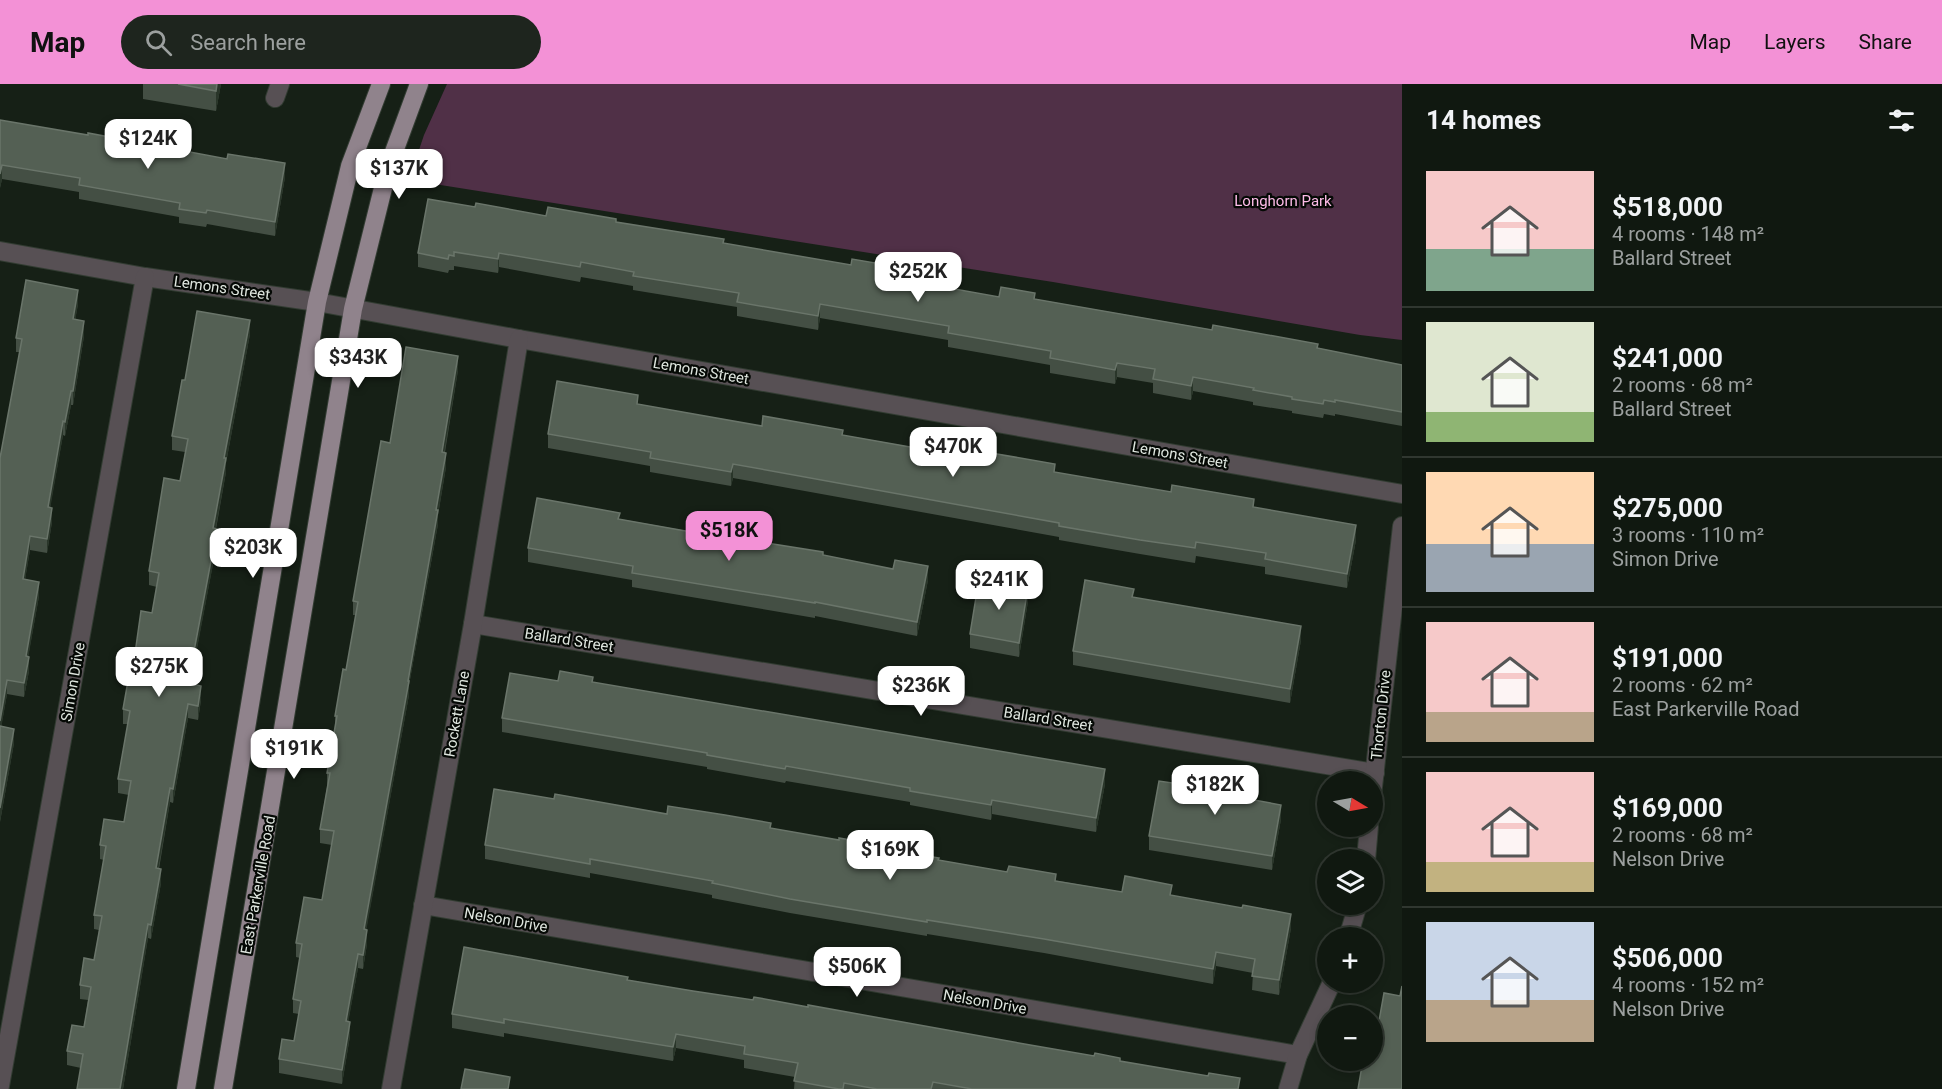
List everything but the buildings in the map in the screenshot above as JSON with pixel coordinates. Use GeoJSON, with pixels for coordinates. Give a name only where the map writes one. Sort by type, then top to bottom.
{"type":"FeatureCollection","features":[{"type":"Feature","properties":{"kind":"main road"},"geometry":{"type":"LineString","coordinates":[[186,1089],[317,302],[350,166],[381,84]]}},
{"type":"Feature","properties":{"kind":"main road","name":"East Parkerville Road"},"geometry":{"type":"LineString","coordinates":[[223,1089],[352,309],[388,168],[419,84]]}},
{"type":"Feature","properties":{"kind":"street","name":"Lemons Street"},"geometry":{"type":"LineString","coordinates":[[0,251],[145,277],[317,302],[1402,494]]}},
{"type":"Feature","properties":{"kind":"street","name":"Simon Drive"},"geometry":{"type":"LineString","coordinates":[[0,1086],[145,277]]}},
{"type":"Feature","properties":{"kind":"street","name":"Rockett Lane"},"geometry":{"type":"LineString","coordinates":[[391,1089],[473,624],[519,339]]}},
{"type":"Feature","properties":{"kind":"street","name":"Thorton Drive"},"geometry":{"type":"LineString","coordinates":[[1375,771],[1402,526]]}},
{"type":"Feature","properties":{"kind":"street","name":"Ballard Street"},"geometry":{"type":"LineString","coordinates":[[473,624],[1363,771]]}},
{"type":"Feature","properties":{"kind":"street","name":"Nelson Drive"},"geometry":{"type":"LineString","coordinates":[[423,905],[1298,1055]]}},
{"type":"Feature","properties":{"kind":"street"},"geometry":{"type":"LineString","coordinates":[[1288,1089],[1298,1055],[1327,993]]}},
{"type":"Feature","properties":{"kind":"green space","name":"Longhorn Park"},"geometry":{"type":"Polygon","coordinates":[[[447,84],[1402,84],[1402,340],[409,180],[424,135],[447,84]]]}}]}
